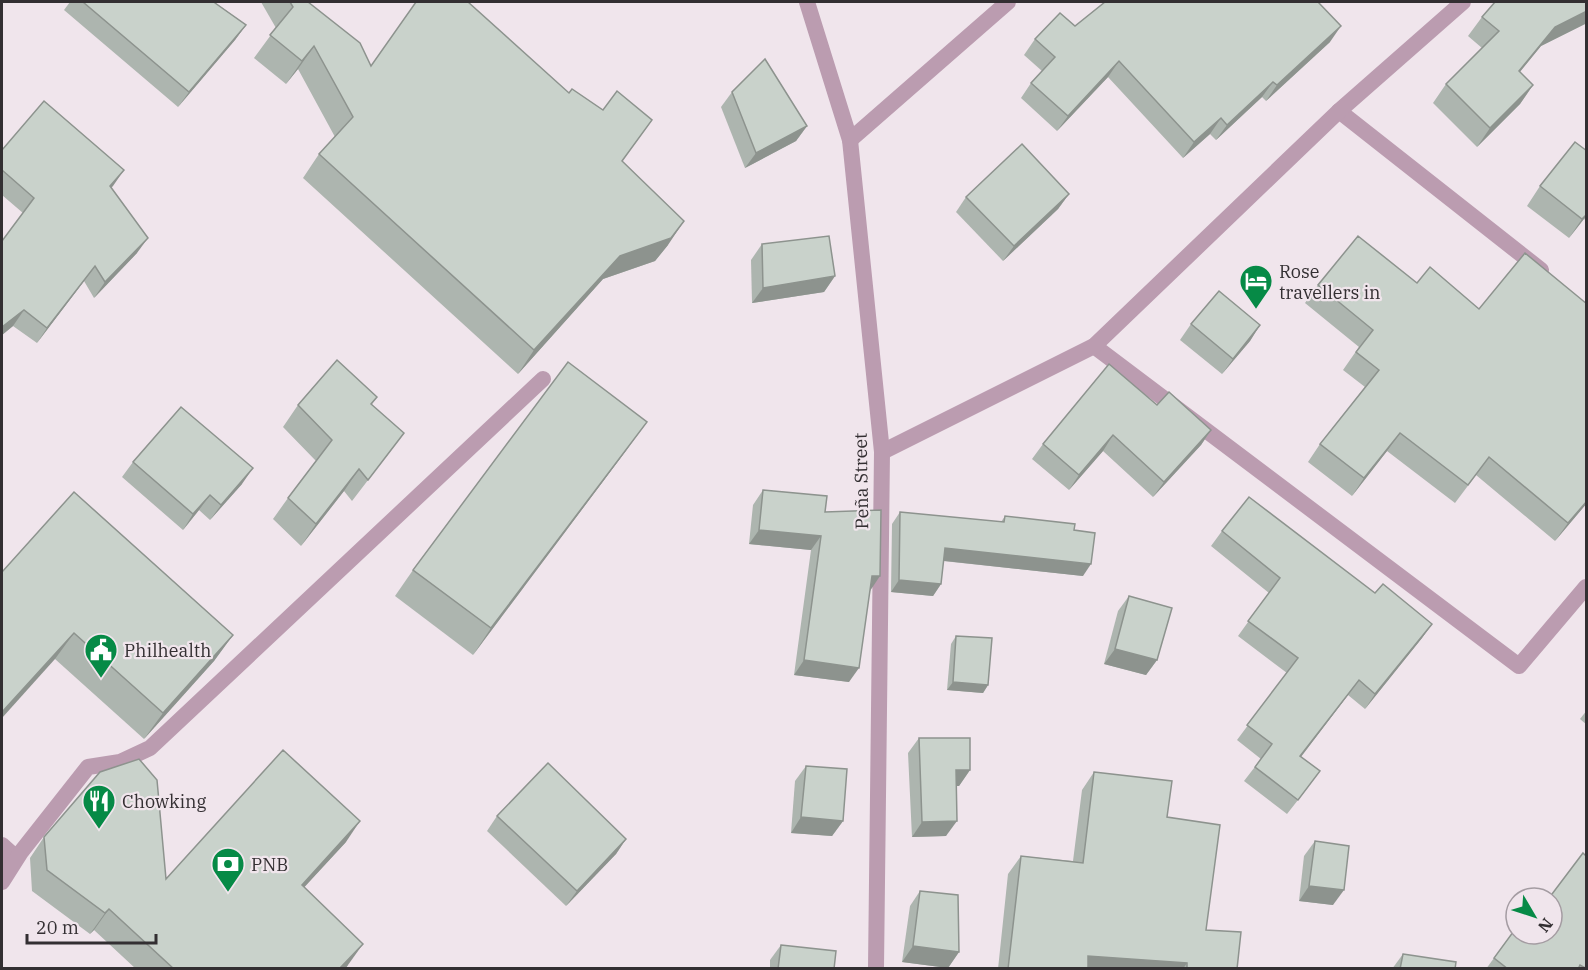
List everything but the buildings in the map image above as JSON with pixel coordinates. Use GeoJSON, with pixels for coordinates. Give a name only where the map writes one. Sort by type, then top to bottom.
{"type":"FeatureCollection","features":[{"type":"Feature","properties":{"kind":"street","name":"Peña Street"},"geometry":{"type":"LineString","coordinates":[[807,2],[850,140],[882,452],[876,969]]}},
{"type":"Feature","properties":{"kind":"street"},"geometry":{"type":"LineString","coordinates":[[850,140],[1008,2]]}},
{"type":"Feature","properties":{"kind":"street"},"geometry":{"type":"LineString","coordinates":[[882,452],[1094,346],[1339,111],[1463,2]]}},
{"type":"Feature","properties":{"kind":"street"},"geometry":{"type":"LineString","coordinates":[[1339,111],[1550,278]]}},
{"type":"Feature","properties":{"kind":"street"},"geometry":{"type":"LineString","coordinates":[[1094,346],[1519,666],[1587,587]]}},
{"type":"Feature","properties":{"kind":"street"},"geometry":{"type":"LineString","coordinates":[[2,882],[21,852],[87,767],[120,762],[150,748],[543,379]]}},
{"type":"Feature","properties":{"kind":"street"},"geometry":{"type":"LineString","coordinates":[[2,845],[12,854],[2,867]]}},
{"type":"Feature","properties":{"kind":"place","name":"Rose travellers in"},"geometry":{"type":"Point","coordinates":[1256,310]}},
{"type":"Feature","properties":{"kind":"place","name":"Philhealth"},"geometry":{"type":"Point","coordinates":[101,679]}},
{"type":"Feature","properties":{"kind":"place","name":"Chowking"},"geometry":{"type":"Point","coordinates":[99,830]}},
{"type":"Feature","properties":{"kind":"place","name":"PNB"},"geometry":{"type":"Point","coordinates":[228,893]}}]}
